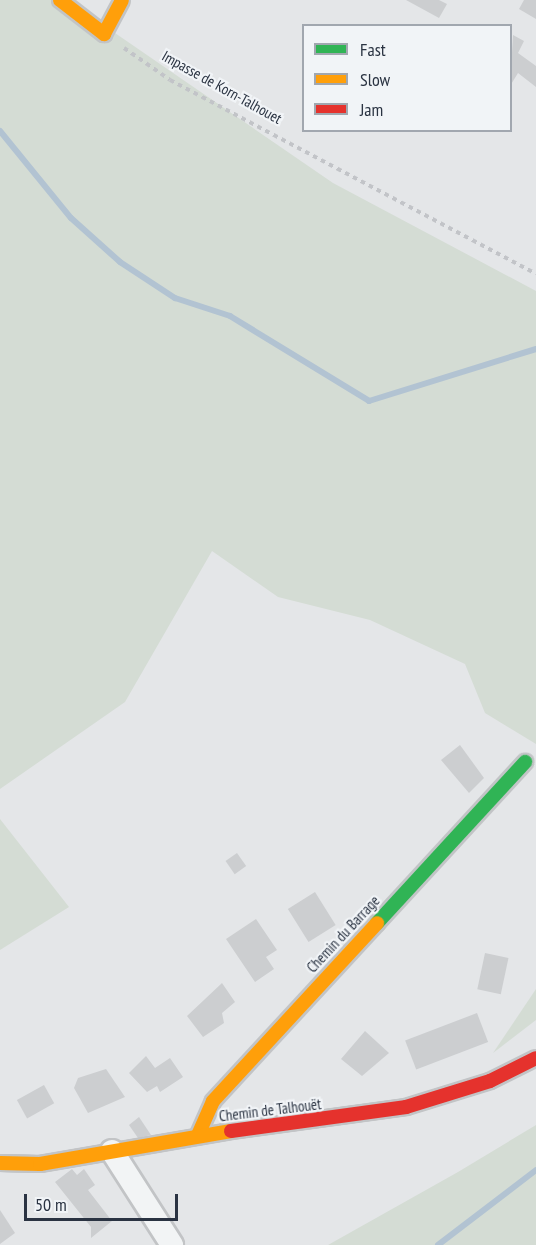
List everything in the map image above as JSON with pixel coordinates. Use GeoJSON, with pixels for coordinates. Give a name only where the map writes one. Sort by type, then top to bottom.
{"type":"FeatureCollection","features":[{"type":"Feature","properties":{"kind":"street"},"geometry":{"type":"LineString","coordinates":[[60,0],[104,34],[122,0]]}},
{"type":"Feature","properties":{"kind":"street","name":"Chemin du Barrage"},"geometry":{"type":"LineString","coordinates":[[198,1135],[213,1101],[525,762]]}},
{"type":"Feature","properties":{"kind":"street","name":"Chemin de Talhouët"},"geometry":{"type":"LineString","coordinates":[[0,1163],[40,1164],[198,1135],[431,1102],[536,1059]]}},
{"type":"Feature","properties":{"kind":"street"},"geometry":{"type":"LineString","coordinates":[[112,1151],[172,1245]]}},
{"type":"Feature","properties":{"kind":"path","name":"Impasse de Korn-Talhouet"},"geometry":{"type":"LineString","coordinates":[[104,34],[170,80],[536,274]]}},
{"type":"Feature","properties":{"kind":"shaded area"},"geometry":{"type":"Polygon","coordinates":[[[0,0],[67,0],[333,183],[536,291],[536,744],[485,713],[465,664],[370,620],[278,597],[212,551],[125,702],[0,789],[0,0]]]}},
{"type":"Feature","properties":{"kind":"shaded area"},"geometry":{"type":"Polygon","coordinates":[[[0,819],[69,907],[0,950],[0,819]]]}},
{"type":"Feature","properties":{"kind":"shaded area"},"geometry":{"type":"Polygon","coordinates":[[[536,989],[536,1020],[493,1053],[536,989]]]}},
{"type":"Feature","properties":{"kind":"shaded area"},"geometry":{"type":"Polygon","coordinates":[[[536,1125],[536,1245],[328,1245],[458,1172],[536,1125]]]}},
{"type":"Feature","properties":{"kind":"building"},"geometry":{"type":"Polygon","coordinates":[[[406,0],[439,0],[447,4],[439,18],[406,0]]]}},
{"type":"Feature","properties":{"kind":"building"},"geometry":{"type":"Polygon","coordinates":[[[524,0],[536,0],[536,19],[519,9],[524,0]]]}},
{"type":"Feature","properties":{"kind":"building"},"geometry":{"type":"Polygon","coordinates":[[[513,35],[524,41],[518,53],[536,66],[536,87],[518,73],[512,83],[513,35]]]}},
{"type":"Feature","properties":{"kind":"building"},"geometry":{"type":"Polygon","coordinates":[[[460,745],[484,778],[469,793],[441,760],[460,745]]]}},
{"type":"Feature","properties":{"kind":"building"},"geometry":{"type":"Polygon","coordinates":[[[237,853],[246,866],[235,874],[226,861],[237,853]]]}},
{"type":"Feature","properties":{"kind":"building"},"geometry":{"type":"Polygon","coordinates":[[[315,892],[336,925],[309,942],[288,909],[315,892]]]}},
{"type":"Feature","properties":{"kind":"building"},"geometry":{"type":"Polygon","coordinates":[[[256,919],[277,950],[266,957],[274,969],[255,982],[226,939],[256,919]]]}},
{"type":"Feature","properties":{"kind":"building"},"geometry":{"type":"Polygon","coordinates":[[[485,953],[508,958],[501,994],[477,989],[485,953]]]}},
{"type":"Feature","properties":{"kind":"building"},"geometry":{"type":"Polygon","coordinates":[[[222,983],[235,1002],[222,1013],[224,1023],[203,1037],[187,1016],[222,983]]]}},
{"type":"Feature","properties":{"kind":"building"},"geometry":{"type":"Polygon","coordinates":[[[477,1013],[488,1042],[416,1070],[405,1041],[477,1013]]]}},
{"type":"Feature","properties":{"kind":"building"},"geometry":{"type":"Polygon","coordinates":[[[365,1031],[389,1053],[362,1076],[341,1059],[365,1031]]]}},
{"type":"Feature","properties":{"kind":"building"},"geometry":{"type":"Polygon","coordinates":[[[146,1056],[155,1068],[170,1058],[183,1077],[160,1092],[157,1086],[147,1092],[129,1073],[146,1056]]]}},
{"type":"Feature","properties":{"kind":"building"},"geometry":{"type":"Polygon","coordinates":[[[106,1069],[125,1097],[88,1113],[74,1088],[78,1078],[106,1069]]]}},
{"type":"Feature","properties":{"kind":"building"},"geometry":{"type":"Polygon","coordinates":[[[44,1085],[54,1103],[27,1118],[17,1100],[44,1085]]]}},
{"type":"Feature","properties":{"kind":"building"},"geometry":{"type":"Polygon","coordinates":[[[139,1117],[151,1135],[138,1138],[129,1125],[139,1117]]]}},
{"type":"Feature","properties":{"kind":"building"},"geometry":{"type":"Polygon","coordinates":[[[72,1169],[77,1175],[84,1169],[95,1185],[88,1190],[112,1221],[91,1238],[91,1227],[55,1182],[72,1169]]]}},
{"type":"Feature","properties":{"kind":"building"},"geometry":{"type":"Polygon","coordinates":[[[0,1210],[15,1233],[0,1244],[0,1210]]]}},
{"type":"Feature","properties":{"kind":"waterway"},"geometry":{"type":"LineString","coordinates":[[0,131],[71,218],[120,262],[175,298],[230,316],[369,401],[536,349]]}},
{"type":"Feature","properties":{"kind":"waterway"},"geometry":{"type":"LineString","coordinates":[[438,1245],[536,1170]]}},
{"type":"Feature","properties":{"kind":"traffic: fast"},"geometry":{"type":"LineString","coordinates":[[377,923],[525,762]]}},
{"type":"Feature","properties":{"kind":"traffic: slow"},"geometry":{"type":"LineString","coordinates":[[60,0],[104,34],[122,0]]}},
{"type":"Feature","properties":{"kind":"traffic: slow"},"geometry":{"type":"LineString","coordinates":[[198,1135],[213,1101],[377,923]]}},
{"type":"Feature","properties":{"kind":"traffic: slow"},"geometry":{"type":"LineString","coordinates":[[0,1163],[40,1164],[231,1131]]}},
{"type":"Feature","properties":{"kind":"traffic: jam"},"geometry":{"type":"LineString","coordinates":[[231,1131],[406,1107],[490,1081],[536,1058]]}}]}
